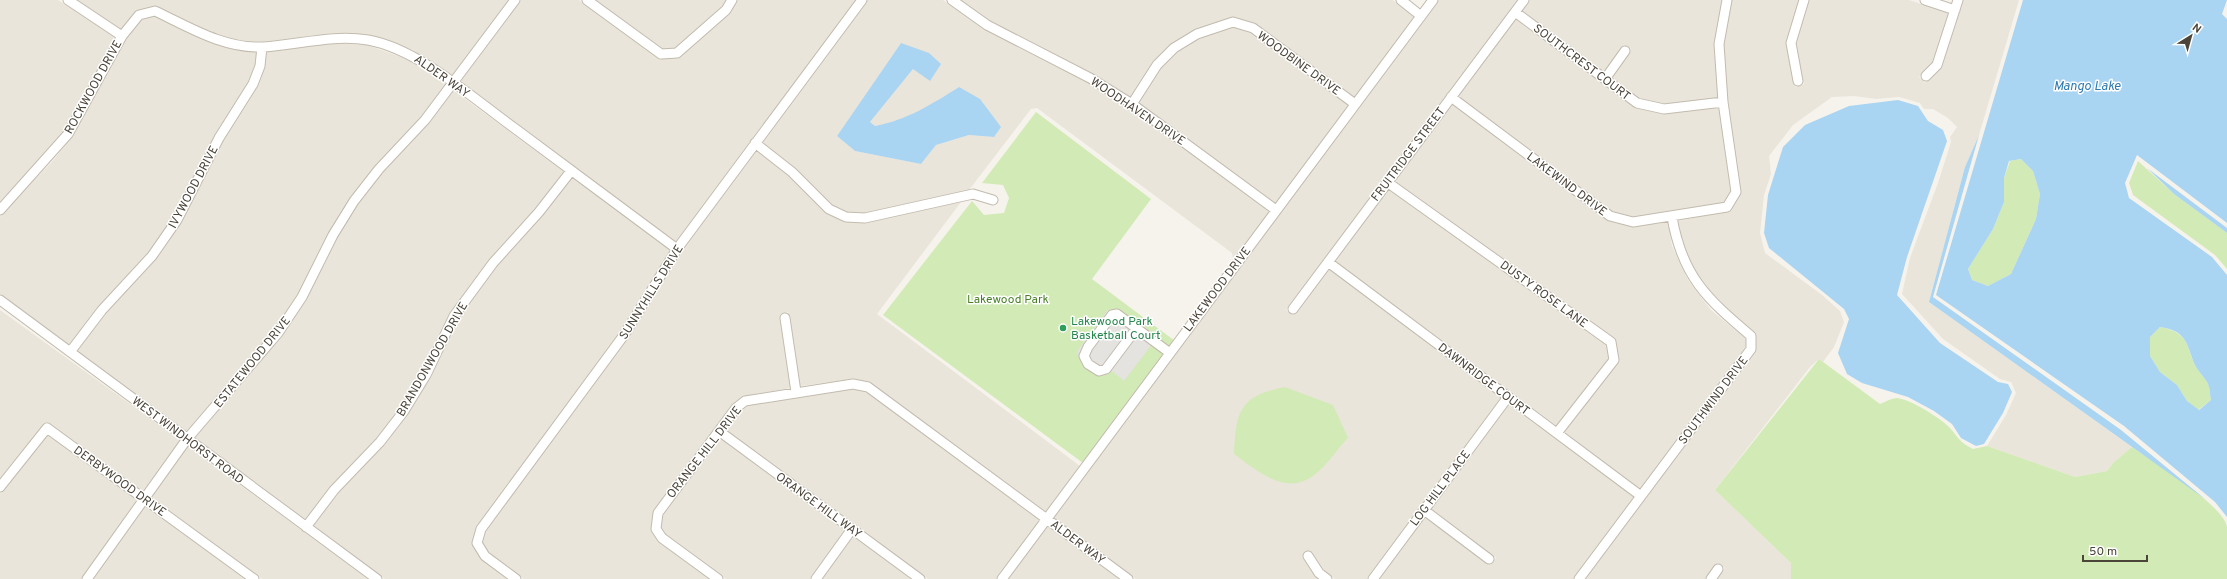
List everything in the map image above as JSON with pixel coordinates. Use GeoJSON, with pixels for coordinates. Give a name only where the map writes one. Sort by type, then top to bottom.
{"type":"FeatureCollection","features":[{"type":"Feature","properties":{"kind":"street"},"geometry":{"type":"LineString","coordinates":[[68,0],[122,36]]}},
{"type":"Feature","properties":{"kind":"street","name":"ESTATEWOOD DRIVE"},"geometry":{"type":"LineString","coordinates":[[87,579],[144,497],[187,439],[278,334],[302,297],[333,235],[354,200],[379,169],[425,120],[514,0]]}},
{"type":"Feature","properties":{"kind":"street"},"geometry":{"type":"LineString","coordinates":[[587,0],[661,54],[676,53],[726,10],[732,0]]}},
{"type":"Feature","properties":{"kind":"street","name":"SUNNYHILLS DRIVE"},"geometry":{"type":"LineString","coordinates":[[516,579],[485,556],[477,543],[481,529],[624,335],[677,249],[862,0]]}},
{"type":"Feature","properties":{"kind":"street","name":"WOODHAVEN DRIVE"},"geometry":{"type":"LineString","coordinates":[[952,0],[987,25],[1090,78],[1132,104],[1276,210]]}},
{"type":"Feature","properties":{"kind":"street"},"geometry":{"type":"LineString","coordinates":[[1401,0],[1421,16]]}},
{"type":"Feature","properties":{"kind":"street","name":"LAKEWOOD DRIVE"},"geometry":{"type":"LineString","coordinates":[[1002,579],[1433,0]]}},
{"type":"Feature","properties":{"kind":"street","name":"FRUITRIDGE STREET"},"geometry":{"type":"LineString","coordinates":[[1292,309],[1524,0]]}},
{"type":"Feature","properties":{"kind":"street","name":"LAKEWIND DRIVE"},"geometry":{"type":"LineString","coordinates":[[1451,97],[1610,216],[1633,222],[1672,217],[1727,207],[1736,192],[1723,102],[1718,44],[1727,0]]}},
{"type":"Feature","properties":{"kind":"street"},"geometry":{"type":"LineString","coordinates":[[1798,81],[1791,42],[1804,0]]}},
{"type":"Feature","properties":{"kind":"street"},"geometry":{"type":"LineString","coordinates":[[1925,0],[1955,10]]}},
{"type":"Feature","properties":{"kind":"street"},"geometry":{"type":"LineString","coordinates":[[1926,76],[1937,65],[1958,0]]}},
{"type":"Feature","properties":{"kind":"street","name":"ALDER WAY"},"geometry":{"type":"LineString","coordinates":[[122,36],[139,16],[155,11],[212,39],[236,45],[262,47],[331,38],[368,40],[410,54],[453,83],[677,249]]}},
{"type":"Feature","properties":{"kind":"street","name":"SOUTHCREST COURT"},"geometry":{"type":"LineString","coordinates":[[1515,12],[1637,104],[1664,108],[1723,102]]}},
{"type":"Feature","properties":{"kind":"street","name":"WOODBINE DRIVE"},"geometry":{"type":"LineString","coordinates":[[1132,104],[1157,65],[1174,48],[1197,34],[1233,22],[1253,28],[1356,104]]}},
{"type":"Feature","properties":{"kind":"street","name":"ROCKWOOD DRIVE"},"geometry":{"type":"LineString","coordinates":[[0,210],[68,134],[122,36]]}},
{"type":"Feature","properties":{"kind":"street","name":"IVYWOOD DRIVE"},"geometry":{"type":"LineString","coordinates":[[70,352],[102,310],[152,256],[177,220],[219,138],[253,84],[260,66],[262,47]]}},
{"type":"Feature","properties":{"kind":"street"},"geometry":{"type":"LineString","coordinates":[[1604,79],[1625,51]]}},
{"type":"Feature","properties":{"kind":"street"},"geometry":{"type":"LineString","coordinates":[[755,143],[792,172],[829,209],[846,217],[865,218],[973,194],[993,200]]}},
{"type":"Feature","properties":{"kind":"street","name":"BRANDONWOOD DRIVE"},"geometry":{"type":"LineString","coordinates":[[306,527],[334,490],[380,442],[404,411],[426,374],[454,316],[493,263],[539,212],[571,170]]}},
{"type":"Feature","properties":{"kind":"street","name":"DUSTY ROSE LANE"},"geometry":{"type":"LineString","coordinates":[[1387,182],[1611,342],[1614,360],[1557,433]]}},
{"type":"Feature","properties":{"kind":"street","name":"SOUTHWIND DRIVE"},"geometry":{"type":"LineString","coordinates":[[1579,579],[1751,349],[1751,336],[1715,306],[1692,276],[1677,244],[1672,217]]}},
{"type":"Feature","properties":{"kind":"street","name":"DAWNRIDGE COURT"},"geometry":{"type":"LineString","coordinates":[[1328,262],[1641,496]]}},
{"type":"Feature","properties":{"kind":"street","name":"WEST WINDHORST ROAD"},"geometry":{"type":"LineString","coordinates":[[0,300],[377,579]]}},
{"type":"Feature","properties":{"kind":"street"},"geometry":{"type":"LineString","coordinates":[[1136,329],[1106,369],[1099,371],[1088,364],[1084,356],[1088,347],[1112,315],[1117,314],[1170,354]]}},
{"type":"Feature","properties":{"kind":"street"},"geometry":{"type":"LineString","coordinates":[[785,318],[796,392]]}},
{"type":"Feature","properties":{"kind":"street","name":"ORANGE HILL DRIVE"},"geometry":{"type":"LineString","coordinates":[[718,579],[662,538],[656,529],[658,513],[736,408],[745,401],[853,384],[868,387],[1047,519]]}},
{"type":"Feature","properties":{"kind":"street","name":"LOG HILL PLACE"},"geometry":{"type":"LineString","coordinates":[[1372,579],[1508,397]]}},
{"type":"Feature","properties":{"kind":"street","name":"DERBYWOOD DRIVE"},"geometry":{"type":"LineString","coordinates":[[0,487],[47,428],[144,497],[254,579]]}},
{"type":"Feature","properties":{"kind":"street","name":"ORANGE HILL WAY"},"geometry":{"type":"LineString","coordinates":[[719,431],[920,579]]}},
{"type":"Feature","properties":{"kind":"street"},"geometry":{"type":"LineString","coordinates":[[1424,510],[1489,559]]}},
{"type":"Feature","properties":{"kind":"street","name":"ALDER WAY"},"geometry":{"type":"LineString","coordinates":[[1047,519],[1128,579]]}},
{"type":"Feature","properties":{"kind":"street"},"geometry":{"type":"LineString","coordinates":[[816,579],[852,529]]}},
{"type":"Feature","properties":{"kind":"street"},"geometry":{"type":"LineString","coordinates":[[1308,556],[1319,573],[1327,579]]}},
{"type":"Feature","properties":{"kind":"street"},"geometry":{"type":"LineString","coordinates":[[1711,579],[1718,569]]}},
{"type":"Feature","properties":{"kind":"shaded area"},"geometry":{"type":"Polygon","coordinates":[[[0,0],[58,0],[116,38],[65,132],[0,202],[0,0]]]}},
{"type":"Feature","properties":{"kind":"shaded area"},"geometry":{"type":"Polygon","coordinates":[[[77,0],[509,0],[452,77],[413,50],[369,35],[332,33],[262,42],[237,40],[214,34],[155,6],[138,11],[122,30],[77,0]]]}},
{"type":"Feature","properties":{"kind":"shaded area"},"geometry":{"type":"Polygon","coordinates":[[[521,0],[579,0],[661,59],[679,57],[729,12],[738,0],[856,0],[677,242],[459,82],[521,0]]]}},
{"type":"Feature","properties":{"kind":"shaded area"},"geometry":{"type":"Polygon","coordinates":[[[595,0],[727,0],[722,7],[675,49],[663,49],[595,0]]]}},
{"type":"Feature","properties":{"kind":"shaded area"},"geometry":{"type":"Polygon","coordinates":[[[867,0],[943,0],[984,29],[1087,82],[1129,108],[1270,212],[1219,280],[1233,259],[1232,253],[1037,108],[1031,109],[969,190],[865,213],[848,213],[832,205],[795,168],[762,142],[867,0]],[[901,43],[837,136],[855,151],[921,164],[936,145],[969,135],[994,137],[959,87],[929,106],[896,122],[875,126],[870,122],[913,69],[901,43]]]}},
{"type":"Feature","properties":{"kind":"shaded area"},"geometry":{"type":"Polygon","coordinates":[[[960,0],[1393,0],[1415,17],[1355,97],[1256,24],[1235,18],[1196,29],[1172,44],[1153,63],[1131,97],[1092,73],[990,21],[960,0]]]}},
{"type":"Feature","properties":{"kind":"shaded area"},"geometry":{"type":"Polygon","coordinates":[[[1439,0],[1519,0],[1286,310],[1293,315],[1328,268],[1502,398],[1367,579],[1335,579],[1323,570],[1310,550],[1302,556],[1318,579],[1136,579],[1053,518],[1439,0]],[[1285,387],[1320,470],[1332,454],[1348,438],[1285,387]]]}},
{"type":"Feature","properties":{"kind":"shaded area"},"geometry":{"type":"Polygon","coordinates":[[[1529,0],[1723,0],[1714,44],[1718,98],[1664,104],[1639,99],[1611,78],[1631,49],[1624,45],[1604,73],[1521,11],[1529,0]]]}},
{"type":"Feature","properties":{"kind":"shaded area"},"geometry":{"type":"Polygon","coordinates":[[[1732,0],[1799,0],[1786,44],[1795,87],[1804,84],[1795,42],[1809,0],[1909,0],[1949,13],[1933,63],[1919,77],[1925,83],[1941,66],[1963,0],[2019,0],[1979,135],[1965,167],[1929,302],[2132,447],[2114,462],[2107,471],[2075,477],[1987,446],[2006,415],[2016,393],[2011,382],[2000,379],[1943,339],[1902,294],[1910,258],[1938,183],[1951,142],[1950,137],[1957,127],[1948,118],[1933,109],[1924,109],[1920,103],[1899,97],[1876,99],[1854,96],[1832,97],[1793,125],[1769,156],[1771,174],[1764,195],[1760,233],[1765,253],[1822,295],[1840,311],[1844,322],[1834,347],[1823,362],[1819,359],[1810,367],[1715,490],[1791,563],[1791,579],[1716,579],[1725,568],[1718,563],[1705,579],[1584,579],[1755,336],[1754,332],[1718,302],[1696,274],[1681,242],[1678,221],[1728,211],[1740,194],[1728,101],[1723,44],[1732,0]]]}},
{"type":"Feature","properties":{"kind":"shaded area"},"geometry":{"type":"Polygon","coordinates":[[[154,16],[211,43],[235,49],[257,51],[255,66],[249,83],[174,218],[149,253],[99,307],[69,345],[0,294],[0,217],[11,203],[51,163],[72,137],[126,38],[141,20],[154,16]]]}},
{"type":"Feature","properties":{"kind":"shaded area"},"geometry":{"type":"Polygon","coordinates":[[[1515,19],[1634,107],[1664,113],[1719,107],[1731,192],[1725,203],[1634,217],[1613,212],[1458,96],[1515,19]]]}},
{"type":"Feature","properties":{"kind":"shaded area"},"geometry":{"type":"Polygon","coordinates":[[[1233,27],[1250,33],[1349,105],[1276,204],[1138,102],[1160,68],[1176,52],[1199,38],[1233,27]]]}},
{"type":"Feature","properties":{"kind":"shaded area"},"geometry":{"type":"Polygon","coordinates":[[[331,43],[367,45],[407,59],[446,85],[422,117],[375,166],[351,198],[329,233],[298,295],[275,331],[187,433],[76,350],[105,313],[155,259],[181,223],[223,140],[257,87],[264,67],[266,51],[331,43]]]}},
{"type":"Feature","properties":{"kind":"shaded area"},"geometry":{"type":"Polygon","coordinates":[[[453,90],[564,172],[535,209],[489,261],[451,313],[422,373],[400,408],[376,439],[330,488],[306,520],[194,438],[282,336],[306,299],[337,237],[358,203],[382,172],[429,122],[453,90]]]}},
{"type":"Feature","properties":{"kind":"shaded area"},"geometry":{"type":"Polygon","coordinates":[[[1452,104],[1607,220],[1633,227],[1668,222],[1672,246],[1688,280],[1711,310],[1746,339],[1746,348],[1641,489],[1564,432],[1618,359],[1614,338],[1393,181],[1452,104]]]}},
{"type":"Feature","properties":{"kind":"shaded area"},"geometry":{"type":"Polygon","coordinates":[[[756,149],[788,175],[825,212],[844,222],[865,222],[961,202],[877,314],[1080,466],[1046,512],[871,383],[853,379],[800,386],[788,312],[780,315],[791,388],[745,396],[733,405],[653,513],[651,529],[659,542],[709,579],[524,579],[488,553],[482,542],[485,531],[628,338],[681,251],[756,149]]]}},
{"type":"Feature","properties":{"kind":"shaded area"},"geometry":{"type":"Polygon","coordinates":[[[571,177],[671,250],[621,333],[477,527],[473,542],[481,559],[507,579],[385,579],[313,525],[337,493],[383,445],[458,318],[496,266],[571,177]]]}},
{"type":"Feature","properties":{"kind":"shaded area"},"geometry":{"type":"Polygon","coordinates":[[[1388,188],[1607,345],[1609,359],[1557,426],[1334,260],[1388,188]]]}},
{"type":"Feature","properties":{"kind":"shaded area"},"geometry":{"type":"Polygon","coordinates":[[[1112,309],[1118,310],[1156,339],[1124,381],[1112,371],[1107,375],[1099,376],[1084,364],[1078,356],[1078,350],[1107,311],[1112,309]]]}},
{"type":"Feature","properties":{"kind":"shaded area"},"geometry":{"type":"Polygon","coordinates":[[[0,310],[180,440],[143,491],[50,424],[43,425],[0,480],[0,310]]]}},
{"type":"Feature","properties":{"kind":"shaded area"},"geometry":{"type":"Polygon","coordinates":[[[853,388],[865,391],[1040,520],[997,579],[928,579],[725,430],[739,412],[747,405],[853,388]]]}},
{"type":"Feature","properties":{"kind":"shaded area"},"geometry":{"type":"Polygon","coordinates":[[[1509,403],[1635,497],[1574,579],[1378,579],[1424,517],[1490,565],[1496,558],[1430,509],[1509,403]]]}},
{"type":"Feature","properties":{"kind":"shaded area"},"geometry":{"type":"Polygon","coordinates":[[[47,434],[138,499],[81,579],[0,579],[0,494],[47,434]]]}},
{"type":"Feature","properties":{"kind":"shaded area"},"geometry":{"type":"Polygon","coordinates":[[[720,438],[846,531],[810,579],[726,579],[666,535],[660,527],[662,514],[720,438]]]}},
{"type":"Feature","properties":{"kind":"shaded area"},"geometry":{"type":"Polygon","coordinates":[[[187,446],[368,579],[262,579],[150,496],[187,446]]]}},
{"type":"Feature","properties":{"kind":"shaded area"},"geometry":{"type":"Polygon","coordinates":[[[145,504],[246,579],[92,579],[145,504]]]}},
{"type":"Feature","properties":{"kind":"shaded area"},"geometry":{"type":"Polygon","coordinates":[[[1047,525],[1120,579],[1008,579],[1047,525]]]}},
{"type":"Feature","properties":{"kind":"shaded area"},"geometry":{"type":"Polygon","coordinates":[[[853,536],[912,579],[821,579],[853,536]]]}},
{"type":"Feature","properties":{"kind":"green space","name":"Lakewood Park"},"geometry":{"type":"Polygon","coordinates":[[[1036,112],[1151,199],[1092,279],[1175,341],[1083,463],[883,315],[972,201],[984,215],[1004,213],[1009,198],[1003,185],[982,183],[1036,112]]]}},
{"type":"Feature","properties":{"kind":"green space"},"geometry":{"type":"Polygon","coordinates":[[[2021,159],[2033,171],[2040,194],[2036,219],[2011,274],[1988,286],[1972,280],[1968,269],[1993,229],[2004,202],[2004,178],[2010,161],[2021,159]]]}},
{"type":"Feature","properties":{"kind":"green space"},"geometry":{"type":"Polygon","coordinates":[[[2138,161],[2174,194],[2227,233],[2227,269],[2215,255],[2133,195],[2129,183],[2138,161]]]}},
{"type":"Feature","properties":{"kind":"green space"},"geometry":{"type":"Polygon","coordinates":[[[2160,327],[2182,336],[2188,346],[2196,367],[2208,384],[2211,400],[2198,410],[2187,401],[2177,385],[2160,372],[2150,356],[2150,337],[2160,327]]]}},
{"type":"Feature","properties":{"kind":"green space"},"geometry":{"type":"Polygon","coordinates":[[[1819,359],[1880,404],[1891,399],[1903,399],[1932,414],[1945,423],[1962,442],[1973,449],[1987,446],[2075,477],[2107,471],[2114,462],[2132,447],[2186,484],[2214,507],[2223,518],[2227,527],[2227,579],[1791,579],[1791,563],[1715,490],[1819,359]]]}},
{"type":"Feature","properties":{"kind":"green space"},"geometry":{"type":"Polygon","coordinates":[[[1285,387],[1333,405],[1348,438],[1320,470],[1309,479],[1298,483],[1286,483],[1276,480],[1254,469],[1234,454],[1236,426],[1243,407],[1258,395],[1285,387]]]}},
{"type":"Feature","properties":{"kind":"water","name":"Mango Lake"},"geometry":{"type":"Polygon","coordinates":[[[2023,0],[2227,0],[2222,14],[2227,19],[2227,223],[2137,155],[2125,183],[2129,198],[2212,257],[2227,275],[2227,517],[2215,502],[2124,426],[1936,295],[2023,0]],[[2021,159],[2009,161],[2004,178],[2004,202],[1993,229],[1968,269],[1972,280],[1988,286],[2011,274],[2036,219],[2040,194],[2033,171],[2021,159]],[[2160,327],[2150,337],[2150,356],[2160,372],[2177,385],[2187,401],[2199,410],[2211,400],[2208,384],[2196,367],[2188,346],[2181,336],[2169,329],[2160,327]]]}},
{"type":"Feature","properties":{"kind":"water"},"geometry":{"type":"Polygon","coordinates":[[[901,43],[929,53],[941,64],[930,81],[913,69],[870,122],[875,126],[909,116],[959,87],[980,99],[1001,127],[994,137],[969,135],[936,145],[921,164],[855,151],[837,136],[901,43]]]}},
{"type":"Feature","properties":{"kind":"water"},"geometry":{"type":"Polygon","coordinates":[[[1898,100],[1918,106],[1928,121],[1943,130],[1947,141],[1907,257],[1897,295],[1940,343],[1998,382],[2008,384],[2012,392],[2003,413],[1984,444],[1976,446],[1961,438],[1952,424],[1934,411],[1908,397],[1862,383],[1847,374],[1838,353],[1849,319],[1844,309],[1769,248],[1764,233],[1768,195],[1783,147],[1805,125],[1849,106],[1898,100]]]}},
{"type":"Feature","properties":{"kind":"water"},"geometry":{"type":"Polygon","coordinates":[[[1979,135],[1933,297],[2121,430],[2205,499],[1929,302],[1965,167],[1979,135]]]}},
{"type":"Feature","properties":{"kind":"water"},"geometry":{"type":"Polygon","coordinates":[[[2147,168],[2227,228],[2227,233],[2174,194],[2147,168]]]}},
{"type":"Feature","properties":{"kind":"place","name":"Lakewood Park Basketball Court"},"geometry":{"type":"Point","coordinates":[1063,328]}}]}
